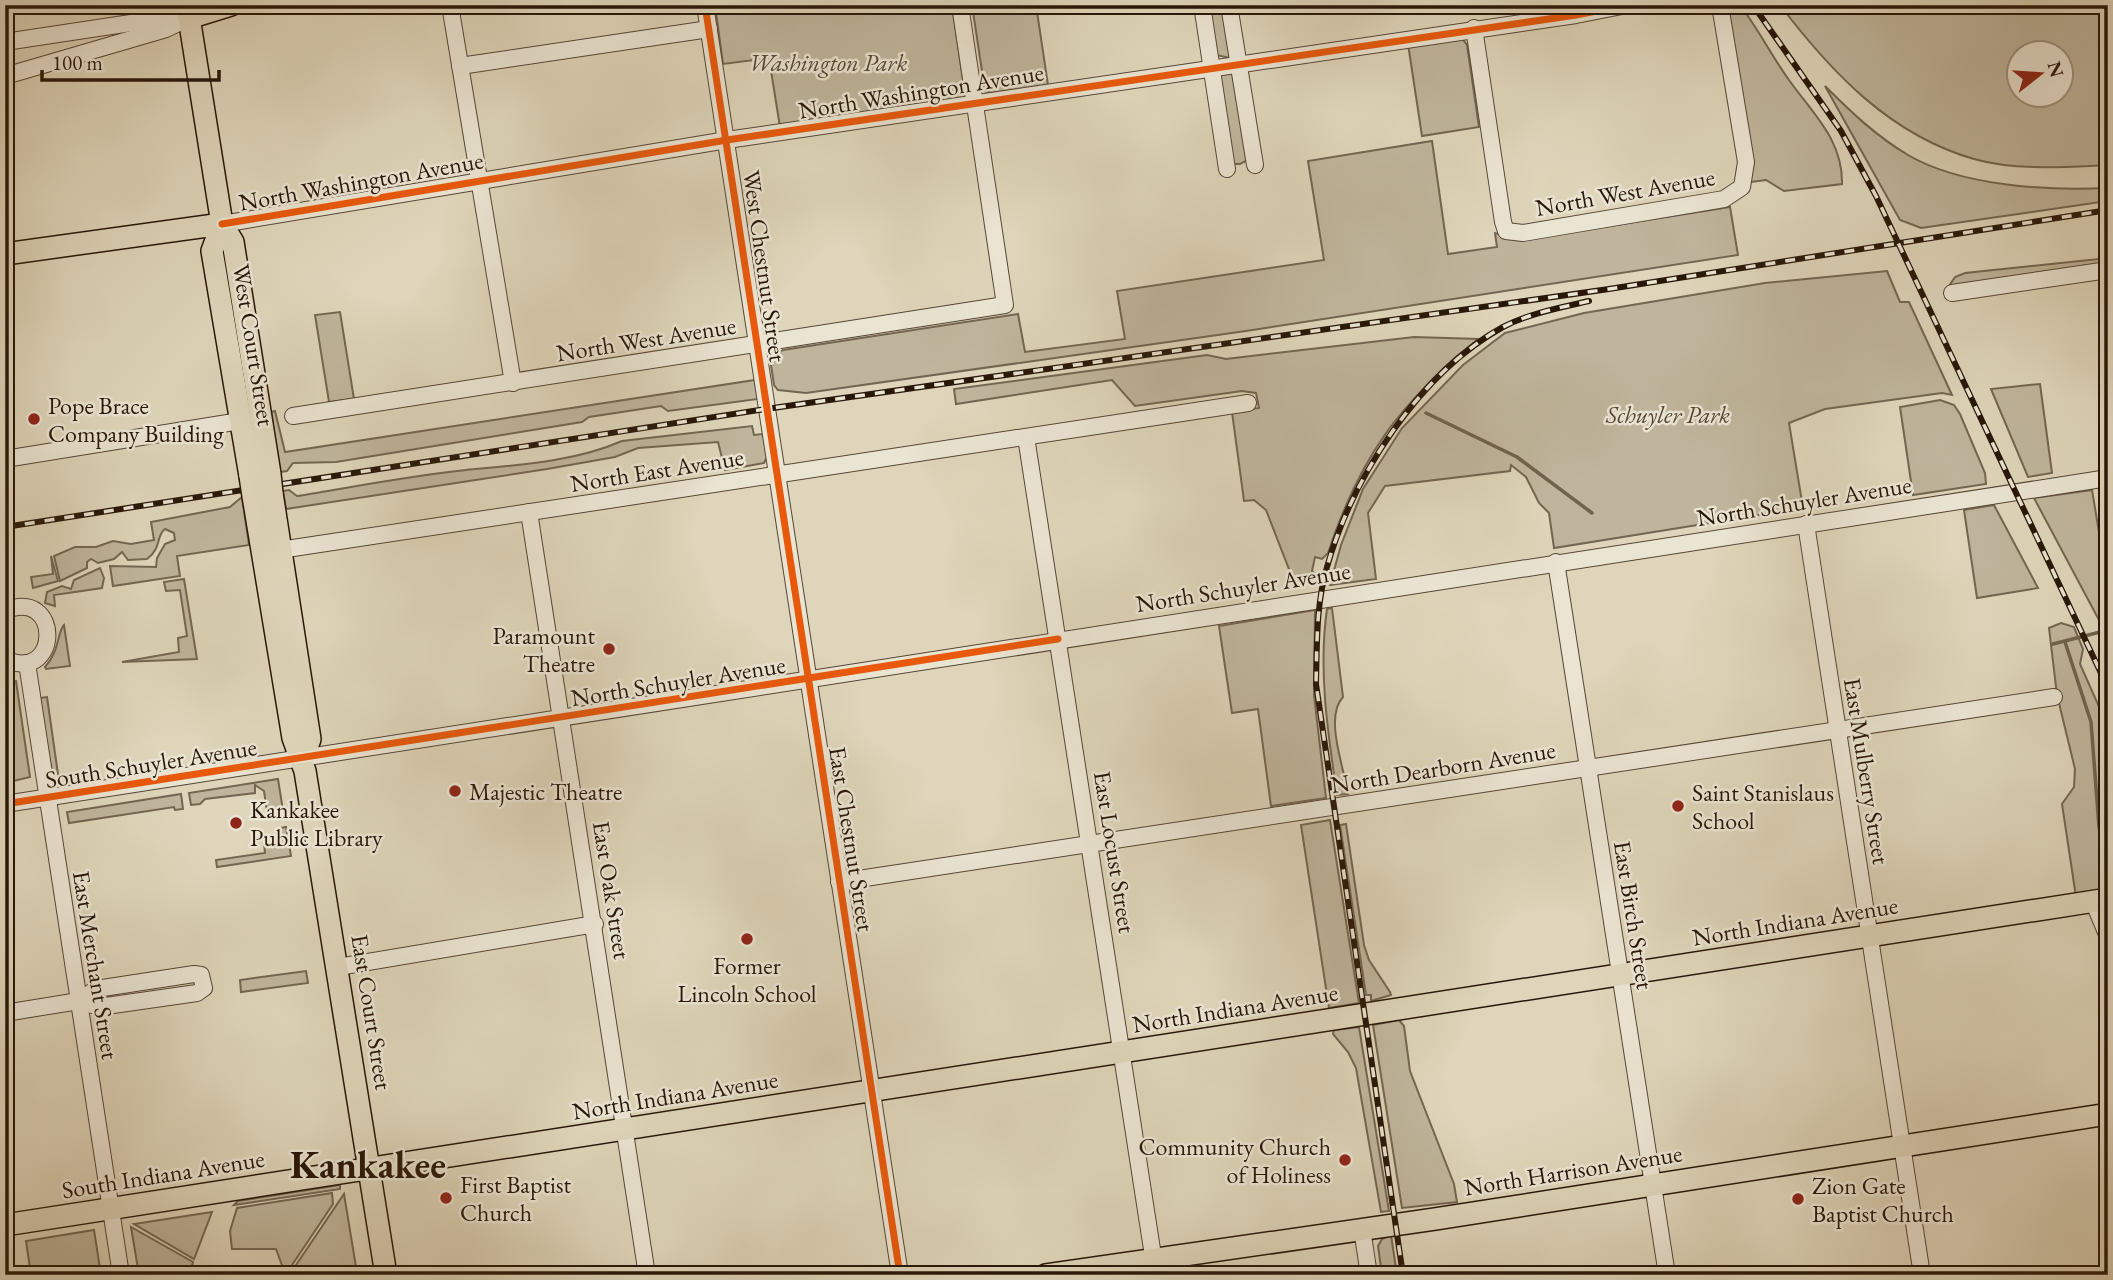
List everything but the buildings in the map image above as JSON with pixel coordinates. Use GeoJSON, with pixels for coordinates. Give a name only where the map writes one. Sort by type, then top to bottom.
{"type":"FeatureCollection","features":[{"type":"Feature","properties":{"kind":"main road"},"geometry":{"type":"LineString","coordinates":[[188,12],[232,5]]}},
{"type":"Feature","properties":{"kind":"main road","name":"West Court Street"},"geometry":{"type":"LineString","coordinates":[[188,12],[222,224],[233,242],[261,485]]}},
{"type":"Feature","properties":{"kind":"main road"},"geometry":{"type":"LineString","coordinates":[[5,254],[222,224]]}},
{"type":"Feature","properties":{"kind":"main road","name":"West Court Street"},"geometry":{"type":"LineString","coordinates":[[222,224],[212,251],[240,421],[261,485]]}},
{"type":"Feature","properties":{"kind":"main road","name":"East Court Street"},"geometry":{"type":"LineString","coordinates":[[261,485],[280,550],[310,739],[303,759]]}},
{"type":"Feature","properties":{"kind":"main road","name":"East Court Street"},"geometry":{"type":"LineString","coordinates":[[261,485],[293,738],[303,759],[386,1275]]}},
{"type":"Feature","properties":{"kind":"main road","name":"North Indiana Avenue"},"geometry":{"type":"LineString","coordinates":[[370,1169],[2100,900]]}},
{"type":"Feature","properties":{"kind":"main road","name":"North Harrison Avenue"},"geometry":{"type":"LineString","coordinates":[[1046,1275],[1154,1267],[1362,1229],[2108,1114]]}},
{"type":"Feature","properties":{"kind":"main road","name":"South Indiana Avenue"},"geometry":{"type":"LineString","coordinates":[[5,1225],[370,1169]]}},
{"type":"Feature","properties":{"kind":"street"},"geometry":{"type":"LineString","coordinates":[[450,5],[513,383]]}},
{"type":"Feature","properties":{"kind":"street","name":"West Chestnut Street"},"geometry":{"type":"LineString","coordinates":[[705,5],[766,409]]}},
{"type":"Feature","properties":{"kind":"street"},"geometry":{"type":"LineString","coordinates":[[960,5],[976,103]]}},
{"type":"Feature","properties":{"kind":"street"},"geometry":{"type":"LineString","coordinates":[[1202,5],[1227,169]]}},
{"type":"Feature","properties":{"kind":"street"},"geometry":{"type":"LineString","coordinates":[[1228,5],[1255,165]]}},
{"type":"Feature","properties":{"kind":"street","name":"North Washington Avenue"},"geometry":{"type":"LineString","coordinates":[[222,224],[727,140],[1576,15],[1627,5]]}},
{"type":"Feature","properties":{"kind":"street","name":"North West Avenue"},"geometry":{"type":"LineString","coordinates":[[1474,28],[1506,231],[1523,233],[1724,199],[1734,195],[1745,181],[1746,162],[1720,5]]}},
{"type":"Feature","properties":{"kind":"street"},"geometry":{"type":"LineString","coordinates":[[5,42],[188,12]]}},
{"type":"Feature","properties":{"kind":"street"},"geometry":{"type":"LineString","coordinates":[[5,76],[166,29],[188,12]]}},
{"type":"Feature","properties":{"kind":"street"},"geometry":{"type":"LineString","coordinates":[[460,66],[709,29]]}},
{"type":"Feature","properties":{"kind":"street","name":"North West Avenue"},"geometry":{"type":"LineString","coordinates":[[293,416],[1005,305],[976,103]]}},
{"type":"Feature","properties":{"kind":"street"},"geometry":{"type":"LineString","coordinates":[[1952,293],[2108,270]]}},
{"type":"Feature","properties":{"kind":"street","name":"North East Avenue"},"geometry":{"type":"LineString","coordinates":[[280,550],[1248,403]]}},
{"type":"Feature","properties":{"kind":"street","name":"East Chestnut Street"},"geometry":{"type":"LineString","coordinates":[[766,409],[900,1275]]}},
{"type":"Feature","properties":{"kind":"street"},"geometry":{"type":"LineString","coordinates":[[5,459],[240,421]]}},
{"type":"Feature","properties":{"kind":"street","name":"East Locust Street"},"geometry":{"type":"LineString","coordinates":[[1026,437],[1091,844],[1154,1267]]}},
{"type":"Feature","properties":{"kind":"street","name":"North Schuyler Avenue"},"geometry":{"type":"LineString","coordinates":[[303,759],[808,681],[1058,639],[2108,478]]}},
{"type":"Feature","properties":{"kind":"street","name":"East Oak Street"},"geometry":{"type":"LineString","coordinates":[[529,512],[595,924],[647,1275]]}},
{"type":"Feature","properties":{"kind":"street","name":"East Mulberry Street"},"geometry":{"type":"LineString","coordinates":[[1806,524],[1922,1275]]}},
{"type":"Feature","properties":{"kind":"street","name":"East Birch Street"},"geometry":{"type":"LineString","coordinates":[[1556,562],[1667,1275]]}},
{"type":"Feature","properties":{"kind":"street"},"geometry":{"type":"LineString","coordinates":[[5,611],[30,608],[38,613],[48,628],[49,636],[43,653],[27,663],[5,659]]}},
{"type":"Feature","properties":{"kind":"street","name":"East Merchant Street"},"geometry":{"type":"LineString","coordinates":[[27,663],[121,1275]]}},
{"type":"Feature","properties":{"kind":"street","name":"North Dearborn Avenue"},"geometry":{"type":"LineString","coordinates":[[839,882],[2054,697]]}},
{"type":"Feature","properties":{"kind":"street","name":"South Schuyler Avenue"},"geometry":{"type":"LineString","coordinates":[[5,804],[303,759]]}},
{"type":"Feature","properties":{"kind":"street"},"geometry":{"type":"LineString","coordinates":[[2100,900],[2108,937]]}},
{"type":"Feature","properties":{"kind":"street"},"geometry":{"type":"LineString","coordinates":[[338,967],[595,924]]}},
{"type":"Feature","properties":{"kind":"street"},"geometry":{"type":"LineString","coordinates":[[5,1013],[79,1001],[99,1007],[197,993],[204,988],[205,981],[201,975],[194,974],[96,989],[79,1001]]}},
{"type":"Feature","properties":{"kind":"street"},"geometry":{"type":"LineString","coordinates":[[1362,1229],[1369,1275]]}},
{"type":"Feature","properties":{"kind":"green space","name":"Washington Park"},"geometry":{"type":"Polygon","coordinates":[[[715,5],[952,5],[966,100],[780,127],[769,58],[723,64],[715,5]]]}},
{"type":"Feature","properties":{"kind":"green space"},"geometry":{"type":"Polygon","coordinates":[[[972,5],[1036,5],[1048,85],[991,93],[985,91],[972,5]]]}},
{"type":"Feature","properties":{"kind":"green space"},"geometry":{"type":"Polygon","coordinates":[[[1206,5],[1226,5],[1230,58],[1216,55],[1206,5]]]}},
{"type":"Feature","properties":{"kind":"green space"},"geometry":{"type":"Polygon","coordinates":[[[1726,5],[1735,5],[1745,12],[1783,72],[1825,128],[1838,154],[1842,184],[1784,191],[1766,180],[1751,182],[1726,5]]]}},
{"type":"Feature","properties":{"kind":"green space"},"geometry":{"type":"Polygon","coordinates":[[[1780,5],[2098,5],[2108,58],[2108,165],[2007,165],[1974,159],[1944,148],[1889,117],[1842,77],[1780,5]]]}},
{"type":"Feature","properties":{"kind":"green space"},"geometry":{"type":"Polygon","coordinates":[[[1461,37],[1467,45],[1479,127],[1422,136],[1408,44],[1461,37]]]}},
{"type":"Feature","properties":{"kind":"green space"},"geometry":{"type":"Polygon","coordinates":[[[1234,72],[1248,160],[1240,164],[1232,164],[1220,74],[1234,72]]]}},
{"type":"Feature","properties":{"kind":"green space"},"geometry":{"type":"Polygon","coordinates":[[[1825,86],[1885,140],[1929,165],[1953,174],[2005,184],[2108,188],[2108,201],[1921,228],[1900,220],[1825,86]]]}},
{"type":"Feature","properties":{"kind":"green space"},"geometry":{"type":"Polygon","coordinates":[[[1432,141],[1448,254],[1497,247],[1495,233],[1521,240],[1730,207],[1738,255],[1246,331],[806,393],[778,390],[774,385],[770,358],[783,350],[1018,314],[1025,352],[1125,339],[1117,291],[1324,260],[1308,161],[1432,141]]]}},
{"type":"Feature","properties":{"kind":"green space"},"geometry":{"type":"Polygon","coordinates":[[[2108,258],[2108,265],[1947,289],[1955,277],[1965,273],[2108,258]]]}},
{"type":"Feature","properties":{"kind":"green space","name":"Schuyler Park"},"geometry":{"type":"Polygon","coordinates":[[[1887,271],[1900,302],[1909,302],[1952,395],[1942,393],[1825,409],[1789,423],[1803,508],[1554,548],[1549,513],[1539,503],[1526,477],[1511,465],[1510,471],[1385,486],[1368,513],[1376,579],[1330,585],[1341,545],[1363,489],[1402,428],[1463,365],[1505,333],[1584,313],[1765,283],[1887,271]]]}},
{"type":"Feature","properties":{"kind":"green space"},"geometry":{"type":"Polygon","coordinates":[[[340,312],[354,399],[329,402],[315,315],[340,312]]]}},
{"type":"Feature","properties":{"kind":"green space"},"geometry":{"type":"Polygon","coordinates":[[[1414,337],[1478,339],[1426,386],[1386,434],[1354,488],[1328,553],[1322,559],[1315,557],[1312,571],[1318,577],[1294,582],[1266,510],[1254,500],[1244,501],[1232,412],[1259,408],[1256,393],[1242,391],[1135,406],[1112,380],[956,404],[954,389],[1207,355],[1226,359],[1414,337]]]}},
{"type":"Feature","properties":{"kind":"green space"},"geometry":{"type":"Polygon","coordinates":[[[755,380],[758,399],[668,411],[661,406],[589,417],[582,422],[336,462],[293,463],[287,471],[280,472],[271,412],[275,411],[285,452],[755,380]]]}},
{"type":"Feature","properties":{"kind":"green space"},"geometry":{"type":"Polygon","coordinates":[[[2040,384],[2052,473],[2028,477],[1991,389],[2040,384]]]}},
{"type":"Feature","properties":{"kind":"green space"},"geometry":{"type":"Polygon","coordinates":[[[1940,400],[1954,405],[1960,414],[1985,473],[1986,484],[1913,495],[1900,407],[1940,400]]]}},
{"type":"Feature","properties":{"kind":"green space"},"geometry":{"type":"Polygon","coordinates":[[[752,426],[754,435],[763,434],[767,457],[764,463],[725,470],[718,442],[638,448],[615,457],[547,469],[286,509],[283,491],[289,490],[297,496],[423,475],[546,462],[585,454],[622,441],[752,426]]]}},
{"type":"Feature","properties":{"kind":"green space"},"geometry":{"type":"Polygon","coordinates":[[[2092,490],[2108,586],[2108,637],[2034,498],[2092,490]]]}},
{"type":"Feature","properties":{"kind":"green space"},"geometry":{"type":"Polygon","coordinates":[[[242,497],[249,545],[177,556],[180,576],[113,586],[110,566],[156,567],[157,558],[165,544],[175,540],[174,533],[165,529],[155,551],[147,559],[128,560],[122,552],[114,559],[98,563],[91,559],[87,562],[87,568],[60,581],[54,556],[75,547],[96,547],[113,541],[131,544],[154,540],[151,522],[230,507],[242,497]]]}},
{"type":"Feature","properties":{"kind":"green space"},"geometry":{"type":"Polygon","coordinates":[[[1994,505],[2038,588],[1977,598],[1964,510],[1994,505]]]}},
{"type":"Feature","properties":{"kind":"green space"},"geometry":{"type":"Polygon","coordinates":[[[51,556],[58,581],[33,588],[31,577],[53,574],[51,556]]]}},
{"type":"Feature","properties":{"kind":"green space"},"geometry":{"type":"Polygon","coordinates":[[[100,568],[104,578],[102,588],[54,595],[55,606],[45,603],[47,592],[62,586],[71,589],[74,580],[100,568]]]}},
{"type":"Feature","properties":{"kind":"green space"},"geometry":{"type":"Polygon","coordinates":[[[184,579],[197,659],[122,662],[179,652],[178,638],[187,636],[180,590],[166,591],[164,582],[184,579]]]}},
{"type":"Feature","properties":{"kind":"green space"},"geometry":{"type":"Polygon","coordinates":[[[1332,608],[1343,697],[1335,717],[1335,729],[1348,794],[1337,795],[1324,679],[1324,632],[1327,609],[1332,608]]]}},
{"type":"Feature","properties":{"kind":"green space"},"geometry":{"type":"Polygon","coordinates":[[[1315,610],[1314,695],[1326,798],[1271,806],[1258,709],[1232,713],[1219,626],[1315,610]]]}},
{"type":"Feature","properties":{"kind":"green space"},"geometry":{"type":"Polygon","coordinates":[[[2061,623],[2074,627],[2083,649],[2080,664],[2108,727],[2108,891],[2076,897],[2062,804],[2074,787],[2075,769],[2057,695],[2049,628],[2061,623]]]}},
{"type":"Feature","properties":{"kind":"green space"},"geometry":{"type":"Polygon","coordinates":[[[64,625],[70,666],[46,669],[56,649],[64,625]]]}},
{"type":"Feature","properties":{"kind":"green space"},"geometry":{"type":"Polygon","coordinates":[[[16,681],[30,777],[5,783],[5,682],[16,681]]]}},
{"type":"Feature","properties":{"kind":"green space"},"geometry":{"type":"Polygon","coordinates":[[[47,697],[58,774],[52,774],[39,698],[47,697]]]}},
{"type":"Feature","properties":{"kind":"green space"},"geometry":{"type":"Polygon","coordinates":[[[278,779],[284,817],[278,817],[277,811],[267,812],[264,791],[255,785],[255,793],[205,799],[200,804],[191,805],[189,793],[278,779]]]}},
{"type":"Feature","properties":{"kind":"green space"},"geometry":{"type":"Polygon","coordinates":[[[181,794],[183,809],[175,810],[174,807],[69,823],[67,812],[181,794]]]}},
{"type":"Feature","properties":{"kind":"green space"},"geometry":{"type":"Polygon","coordinates":[[[1330,820],[1359,1003],[1329,1008],[1301,825],[1330,820]]]}},
{"type":"Feature","properties":{"kind":"green space"},"geometry":{"type":"Polygon","coordinates":[[[1346,824],[1364,945],[1369,960],[1391,995],[1371,1001],[1371,995],[1366,995],[1340,825],[1346,824]]]}},
{"type":"Feature","properties":{"kind":"green space"},"geometry":{"type":"Polygon","coordinates":[[[286,827],[291,856],[217,867],[216,860],[265,853],[264,844],[273,843],[272,836],[281,834],[280,828],[286,827]]]}},
{"type":"Feature","properties":{"kind":"green space"},"geometry":{"type":"Polygon","coordinates":[[[306,971],[308,983],[241,992],[240,980],[306,971]]]}},
{"type":"Feature","properties":{"kind":"green space"},"geometry":{"type":"Polygon","coordinates":[[[1399,1020],[1404,1026],[1410,1071],[1454,1184],[1457,1202],[1402,1208],[1373,1025],[1399,1020]]]}},
{"type":"Feature","properties":{"kind":"green space"},"geometry":{"type":"Polygon","coordinates":[[[1359,1027],[1389,1211],[1381,1212],[1356,1068],[1348,1052],[1333,1034],[1334,1030],[1359,1027]]]}},
{"type":"Feature","properties":{"kind":"green space"},"geometry":{"type":"Polygon","coordinates":[[[340,1185],[340,1189],[234,1205],[238,1201],[340,1185]]]}},
{"type":"Feature","properties":{"kind":"green space"},"geometry":{"type":"Polygon","coordinates":[[[332,1193],[333,1204],[288,1271],[283,1268],[276,1249],[232,1249],[230,1231],[237,1208],[332,1193]]]}},
{"type":"Feature","properties":{"kind":"green space"},"geometry":{"type":"Polygon","coordinates":[[[344,1194],[357,1273],[294,1275],[294,1268],[344,1194]]]}},
{"type":"Feature","properties":{"kind":"green space"},"geometry":{"type":"Polygon","coordinates":[[[212,1212],[194,1259],[134,1224],[212,1212]]]}},
{"type":"Feature","properties":{"kind":"green space"},"geometry":{"type":"Polygon","coordinates":[[[131,1227],[193,1262],[190,1275],[139,1275],[131,1227]]]}},
{"type":"Feature","properties":{"kind":"green space"},"geometry":{"type":"Polygon","coordinates":[[[94,1230],[101,1275],[31,1275],[26,1241],[94,1230]]]}},
{"type":"Feature","properties":{"kind":"green space"},"geometry":{"type":"Polygon","coordinates":[[[1391,1235],[1397,1275],[1382,1275],[1378,1246],[1382,1239],[1391,1235]]]}},
{"type":"Feature","properties":{"kind":"waterway"},"geometry":{"type":"LineString","coordinates":[[1426,413],[1517,457],[1592,513]]}},
{"type":"Feature","properties":{"kind":"waterway"},"geometry":{"type":"LineString","coordinates":[[2053,644],[2108,630]]}},
{"type":"Feature","properties":{"kind":"waterway"},"geometry":{"type":"LineString","coordinates":[[2065,642],[2091,722],[2099,827],[2108,872]]}},
{"type":"Feature","properties":{"kind":"railway"},"geometry":{"type":"LineString","coordinates":[[1753,5],[1841,131],[1876,196],[2108,688]]}},
{"type":"Feature","properties":{"kind":"railway"},"geometry":{"type":"LineString","coordinates":[[5,527],[766,409],[1609,289],[2108,210]]}},
{"type":"Feature","properties":{"kind":"railway"},"geometry":{"type":"LineString","coordinates":[[1403,1275],[1316,684],[1323,581],[1338,533],[1372,464],[1393,431],[1444,371],[1472,347],[1513,322],[1534,314],[1589,301]]}},
{"type":"Feature","properties":{"kind":"cycle path"},"geometry":{"type":"LineString","coordinates":[[705,5],[900,1275]]}},
{"type":"Feature","properties":{"kind":"cycle path"},"geometry":{"type":"LineString","coordinates":[[222,224],[727,140],[1576,15],[1627,5]]}},
{"type":"Feature","properties":{"kind":"cycle path"},"geometry":{"type":"LineString","coordinates":[[5,804],[1058,639]]}},
{"type":"Feature","properties":{"kind":"place","name":"Pope Brace Company Building"},"geometry":{"type":"Point","coordinates":[34,419]}},
{"type":"Feature","properties":{"kind":"place","name":"Paramount Theatre"},"geometry":{"type":"Point","coordinates":[609,649]}},
{"type":"Feature","properties":{"kind":"place","name":"Majestic Theatre"},"geometry":{"type":"Point","coordinates":[455,791]}},
{"type":"Feature","properties":{"kind":"place","name":"Saint Stanislaus School"},"geometry":{"type":"Point","coordinates":[1678,806]}},
{"type":"Feature","properties":{"kind":"place","name":"Kankakee Public Library"},"geometry":{"type":"Point","coordinates":[236,823]}},
{"type":"Feature","properties":{"kind":"place","name":"Former Lincoln School"},"geometry":{"type":"Point","coordinates":[747,939]}},
{"type":"Feature","properties":{"kind":"place","name":"Community Church of Holiness"},"geometry":{"type":"Point","coordinates":[1345,1160]}},
{"type":"Feature","properties":{"kind":"place","name":"First Baptist Church"},"geometry":{"type":"Point","coordinates":[446,1198]}},
{"type":"Feature","properties":{"kind":"place","name":"Zion Gate Baptist Church"},"geometry":{"type":"Point","coordinates":[1798,1199]}},
{"type":"Feature","properties":{"kind":"district","name":"Kankakee"},"geometry":{"type":"Point","coordinates":[368,1164]}}]}
